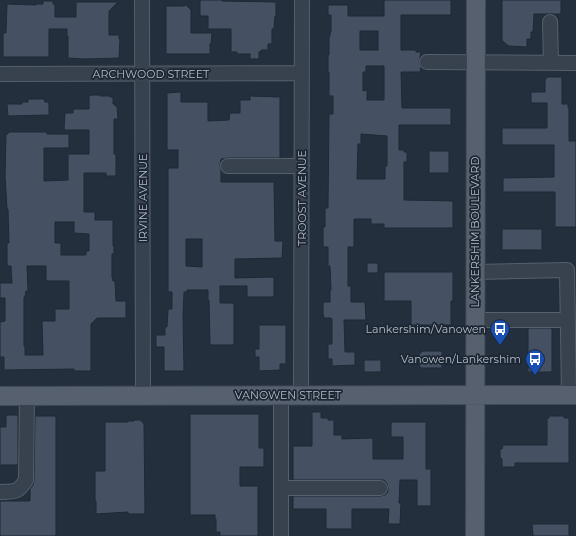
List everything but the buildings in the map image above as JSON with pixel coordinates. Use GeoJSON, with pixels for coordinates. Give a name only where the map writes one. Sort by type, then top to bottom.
{"type":"FeatureCollection","features":[{"type":"Feature","properties":{"kind":"main road","name":"LANKERSHIM BOULEVARD"},"geometry":{"type":"LineString","coordinates":[[475,536],[476,0]]}},
{"type":"Feature","properties":{"kind":"main road","name":"VANOWEN STREET"},"geometry":{"type":"LineString","coordinates":[[0,396],[573,395]]}},
{"type":"Feature","properties":{"kind":"street","name":"IRVINE AVENUE"},"geometry":{"type":"LineString","coordinates":[[142,0],[143,396]]}},
{"type":"Feature","properties":{"kind":"street","name":"TROOST AVENUE"},"geometry":{"type":"LineString","coordinates":[[300,395],[302,0]]}},
{"type":"Feature","properties":{"kind":"street"},"geometry":{"type":"LineString","coordinates":[[550,22],[550,63]]}},
{"type":"Feature","properties":{"kind":"street"},"geometry":{"type":"LineString","coordinates":[[426,62],[576,63]]}},
{"type":"Feature","properties":{"kind":"street","name":"ARCHWOOD STREET"},"geometry":{"type":"LineString","coordinates":[[0,74],[302,73]]}},
{"type":"Feature","properties":{"kind":"street"},"geometry":{"type":"LineString","coordinates":[[228,166],[302,166]]}},
{"type":"Feature","properties":{"kind":"street"},"geometry":{"type":"LineString","coordinates":[[475,272],[567,270],[568,320],[573,395]]}},
{"type":"Feature","properties":{"kind":"street"},"geometry":{"type":"LineString","coordinates":[[475,320],[568,320]]}},
{"type":"Feature","properties":{"kind":"street"},"geometry":{"type":"LineString","coordinates":[[281,395],[281,536]]}},
{"type":"Feature","properties":{"kind":"street"},"geometry":{"type":"LineString","coordinates":[[0,492],[14,492],[20,489],[26,480],[27,396]]}},
{"type":"Feature","properties":{"kind":"street"},"geometry":{"type":"LineString","coordinates":[[281,488],[380,488]]}},
{"type":"Feature","properties":{"kind":"place","name":"Lankershim/Vanowen"},"geometry":{"type":"Point","coordinates":[500,346]}},
{"type":"Feature","properties":{"kind":"place","name":"Vanowen/Lankershim"},"geometry":{"type":"Point","coordinates":[535,376]}}]}
